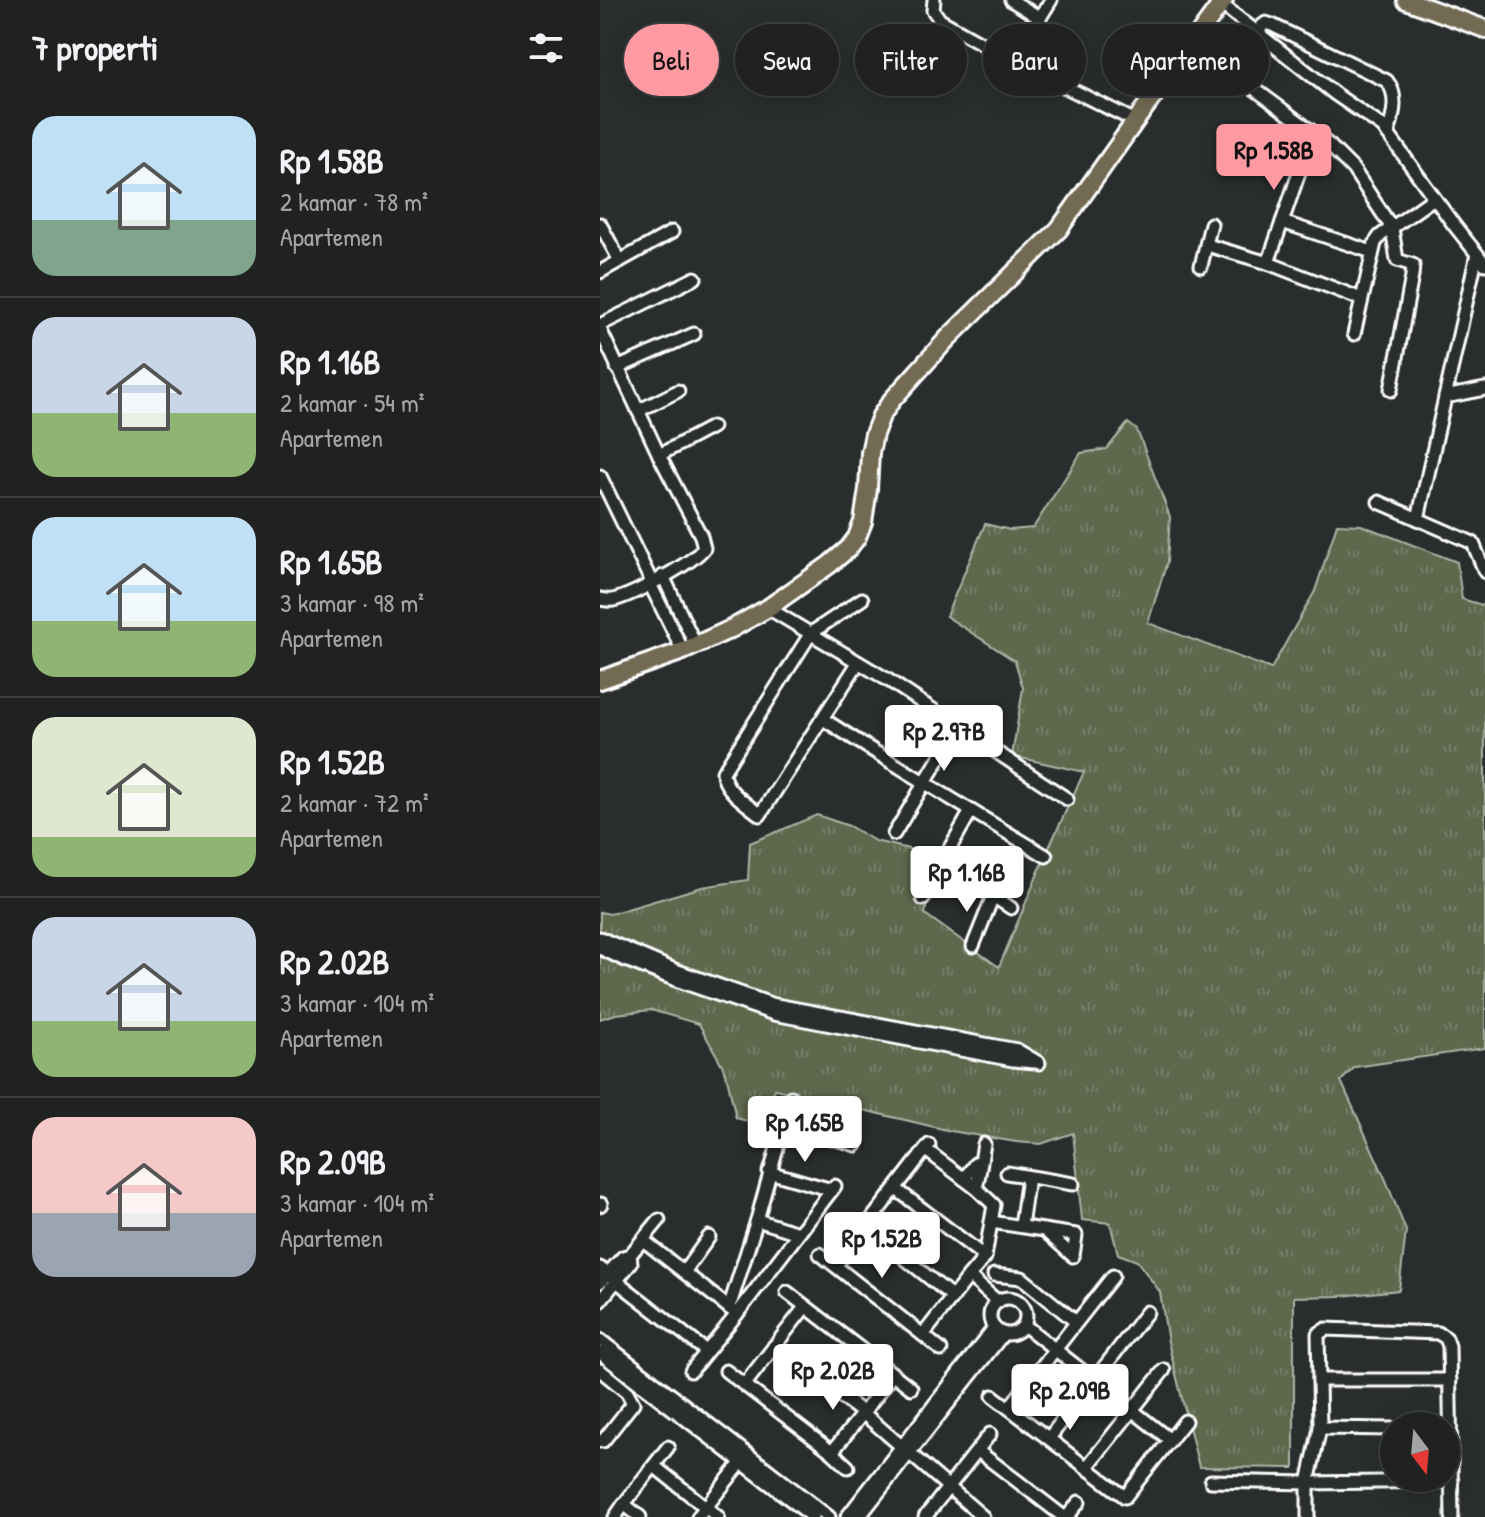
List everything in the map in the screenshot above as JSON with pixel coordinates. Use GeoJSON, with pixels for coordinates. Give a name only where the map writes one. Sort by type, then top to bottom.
{"type":"FeatureCollection","features":[{"type":"Feature","properties":{"kind":"main road"},"geometry":{"type":"LineString","coordinates":[[1406,0],[1485,29]]}},
{"type":"Feature","properties":{"kind":"main road"},"geometry":{"type":"LineString","coordinates":[[600,680],[690,649],[768,608],[829,565],[857,537],[866,507],[872,444],[886,408],[948,338],[1059,229],[1223,2]]}},
{"type":"Feature","properties":{"kind":"street"},"geometry":{"type":"LineString","coordinates":[[934,0],[933,10],[940,20],[983,44]]}},
{"type":"Feature","properties":{"kind":"street"},"geometry":{"type":"LineString","coordinates":[[1011,0],[1040,18]]}},
{"type":"Feature","properties":{"kind":"street"},"geometry":{"type":"LineString","coordinates":[[1036,24],[1051,0]]}},
{"type":"Feature","properties":{"kind":"street"},"geometry":{"type":"LineString","coordinates":[[1223,2],[1248,24]]}},
{"type":"Feature","properties":{"kind":"street"},"geometry":{"type":"LineString","coordinates":[[1269,24],[1387,81],[1394,92],[1388,134]]}},
{"type":"Feature","properties":{"kind":"street"},"geometry":{"type":"LineString","coordinates":[[1269,42],[1335,94],[1378,122],[1485,264]]}},
{"type":"Feature","properties":{"kind":"street"},"geometry":{"type":"LineString","coordinates":[[1084,96],[1136,120]]}},
{"type":"Feature","properties":{"kind":"street"},"geometry":{"type":"LineString","coordinates":[[1264,96],[1330,146],[1353,169],[1392,228],[1397,260]]}},
{"type":"Feature","properties":{"kind":"street"},"geometry":{"type":"LineString","coordinates":[[1268,263],[1304,158],[1310,130]]}},
{"type":"Feature","properties":{"kind":"street"},"geometry":{"type":"LineString","coordinates":[[1304,158],[1330,146]]}},
{"type":"Feature","properties":{"kind":"street"},"geometry":{"type":"LineString","coordinates":[[1354,334],[1375,243],[1380,236],[1434,198]]}},
{"type":"Feature","properties":{"kind":"street"},"geometry":{"type":"LineString","coordinates":[[1282,222],[1371,254],[1413,265],[1391,390]]}},
{"type":"Feature","properties":{"kind":"street"},"geometry":{"type":"LineString","coordinates":[[600,224],[620,261]]}},
{"type":"Feature","properties":{"kind":"street"},"geometry":{"type":"LineString","coordinates":[[1201,266],[1211,224]]}},
{"type":"Feature","properties":{"kind":"street"},"geometry":{"type":"LineString","coordinates":[[600,272],[672,232]]}},
{"type":"Feature","properties":{"kind":"street"},"geometry":{"type":"LineString","coordinates":[[1207,245],[1268,263],[1361,299]]}},
{"type":"Feature","properties":{"kind":"street"},"geometry":{"type":"LineString","coordinates":[[1418,519],[1477,254]]}},
{"type":"Feature","properties":{"kind":"street"},"geometry":{"type":"LineString","coordinates":[[600,599],[612,600],[655,581],[696,557],[704,548],[600,327],[695,278]]}},
{"type":"Feature","properties":{"kind":"street"},"geometry":{"type":"LineString","coordinates":[[617,368],[694,334]]}},
{"type":"Feature","properties":{"kind":"street"},"geometry":{"type":"LineString","coordinates":[[1445,397],[1485,389]]}},
{"type":"Feature","properties":{"kind":"street"},"geometry":{"type":"LineString","coordinates":[[638,411],[678,391]]}},
{"type":"Feature","properties":{"kind":"street"},"geometry":{"type":"LineString","coordinates":[[659,455],[712,427]]}},
{"type":"Feature","properties":{"kind":"street"},"geometry":{"type":"LineString","coordinates":[[600,476],[690,649]]}},
{"type":"Feature","properties":{"kind":"street"},"geometry":{"type":"LineString","coordinates":[[1379,502],[1473,543],[1485,539]]}},
{"type":"Feature","properties":{"kind":"street"},"geometry":{"type":"LineString","coordinates":[[1473,543],[1485,572]]}},
{"type":"Feature","properties":{"kind":"street"},"geometry":{"type":"LineString","coordinates":[[858,663],[760,815],[723,780],[723,772],[811,633],[862,599]]}},
{"type":"Feature","properties":{"kind":"street"},"geometry":{"type":"LineString","coordinates":[[768,608],[888,680],[1067,799]]}},
{"type":"Feature","properties":{"kind":"street"},"geometry":{"type":"LineString","coordinates":[[823,719],[1046,856]]}},
{"type":"Feature","properties":{"kind":"street"},"geometry":{"type":"LineString","coordinates":[[894,834],[958,727]]}},
{"type":"Feature","properties":{"kind":"street"},"geometry":{"type":"LineString","coordinates":[[923,899],[971,811]]}},
{"type":"Feature","properties":{"kind":"street"},"geometry":{"type":"LineString","coordinates":[[942,862],[1011,908]]}},
{"type":"Feature","properties":{"kind":"street"},"geometry":{"type":"LineString","coordinates":[[973,946],[993,896]]}},
{"type":"Feature","properties":{"kind":"street"},"geometry":{"type":"LineString","coordinates":[[600,938],[675,970],[771,1004],[1017,1050],[1039,1063],[774,1014],[676,980],[600,948]]}},
{"type":"Feature","properties":{"kind":"street"},"geometry":{"type":"LineString","coordinates":[[733,1311],[791,1097]]}},
{"type":"Feature","properties":{"kind":"street"},"geometry":{"type":"LineString","coordinates":[[784,1123],[856,1145]]}},
{"type":"Feature","properties":{"kind":"street"},"geometry":{"type":"LineString","coordinates":[[976,1188],[984,1144]]}},
{"type":"Feature","properties":{"kind":"street"},"geometry":{"type":"LineString","coordinates":[[836,1265],[927,1148],[994,1205],[985,1257],[923,1335]]}},
{"type":"Feature","properties":{"kind":"street"},"geometry":{"type":"LineString","coordinates":[[964,1179],[980,1162]]}},
{"type":"Feature","properties":{"kind":"street"},"geometry":{"type":"LineString","coordinates":[[691,1371],[733,1311],[764,1278],[833,1188],[769,1172]]}},
{"type":"Feature","properties":{"kind":"street"},"geometry":{"type":"LineString","coordinates":[[1007,1173],[1073,1184]]}},
{"type":"Feature","properties":{"kind":"street"},"geometry":{"type":"LineString","coordinates":[[1021,1226],[1028,1177]]}},
{"type":"Feature","properties":{"kind":"street"},"geometry":{"type":"LineString","coordinates":[[896,1189],[985,1257]]}},
{"type":"Feature","properties":{"kind":"street"},"geometry":{"type":"LineString","coordinates":[[600,1301],[606,1277],[631,1263],[630,1255],[659,1220]]}},
{"type":"Feature","properties":{"kind":"street"},"geometry":{"type":"LineString","coordinates":[[757,1220],[798,1233]]}},
{"type":"Feature","properties":{"kind":"street"},"geometry":{"type":"LineString","coordinates":[[991,1222],[1044,1230]]}},
{"type":"Feature","properties":{"kind":"street"},"geometry":{"type":"LineString","coordinates":[[866,1227],[953,1297]]}},
{"type":"Feature","properties":{"kind":"street"},"geometry":{"type":"LineString","coordinates":[[684,1272],[709,1237]]}},
{"type":"Feature","properties":{"kind":"street"},"geometry":{"type":"LineString","coordinates":[[643,1240],[733,1311]]}},
{"type":"Feature","properties":{"kind":"street"},"geometry":{"type":"LineString","coordinates":[[820,1254],[941,1350]]}},
{"type":"Feature","properties":{"kind":"street"},"geometry":{"type":"LineString","coordinates":[[743,1269],[764,1278]]}},
{"type":"Feature","properties":{"kind":"street"},"geometry":{"type":"LineString","coordinates":[[994,1275],[1022,1278],[1076,1322]]}},
{"type":"Feature","properties":{"kind":"street"},"geometry":{"type":"LineString","coordinates":[[969,1276],[998,1302]]}},
{"type":"Feature","properties":{"kind":"street"},"geometry":{"type":"LineString","coordinates":[[1009,1408],[1113,1276]]}},
{"type":"Feature","properties":{"kind":"street"},"geometry":{"type":"LineString","coordinates":[[606,1277],[706,1351]]}},
{"type":"Feature","properties":{"kind":"street"},"geometry":{"type":"LineString","coordinates":[[787,1292],[911,1388]]}},
{"type":"Feature","properties":{"kind":"street"},"geometry":{"type":"LineString","coordinates":[[1005,1298],[1021,1302],[1027,1317],[1024,1325],[1011,1334],[998,1331],[990,1314],[993,1307],[1005,1298]]}},
{"type":"Feature","properties":{"kind":"street"},"geometry":{"type":"LineString","coordinates":[[745,1384],[805,1307]]}},
{"type":"Feature","properties":{"kind":"street"},"geometry":{"type":"LineString","coordinates":[[1049,1438],[1147,1312]]}},
{"type":"Feature","properties":{"kind":"street"},"geometry":{"type":"LineString","coordinates":[[1024,1325],[1170,1440]]}},
{"type":"Feature","properties":{"kind":"street"},"geometry":{"type":"LineString","coordinates":[[1308,1517],[1308,1483],[1320,1428],[1318,1334],[1326,1329],[1441,1334],[1449,1346],[1449,1412]]}},
{"type":"Feature","properties":{"kind":"street"},"geometry":{"type":"LineString","coordinates":[[859,1517],[998,1331]]}},
{"type":"Feature","properties":{"kind":"street"},"geometry":{"type":"LineString","coordinates":[[600,1340],[813,1517]]}},
{"type":"Feature","properties":{"kind":"street"},"geometry":{"type":"LineString","coordinates":[[774,1346],[863,1413],[983,1517]]}},
{"type":"Feature","properties":{"kind":"street"},"geometry":{"type":"LineString","coordinates":[[600,1353],[829,1517]]}},
{"type":"Feature","properties":{"kind":"street"},"geometry":{"type":"LineString","coordinates":[[600,1370],[627,1392],[633,1403],[600,1441]]}},
{"type":"Feature","properties":{"kind":"street"},"geometry":{"type":"LineString","coordinates":[[1087,1467],[1164,1370]]}},
{"type":"Feature","properties":{"kind":"street"},"geometry":{"type":"LineString","coordinates":[[726,1371],[848,1467]]}},
{"type":"Feature","properties":{"kind":"street"},"geometry":{"type":"LineString","coordinates":[[832,1452],[893,1374]]}},
{"type":"Feature","properties":{"kind":"street"},"geometry":{"type":"LineString","coordinates":[[1319,1380],[1450,1380]]}},
{"type":"Feature","properties":{"kind":"street"},"geometry":{"type":"LineString","coordinates":[[993,1396],[1125,1497],[1185,1421]]}},
{"type":"Feature","properties":{"kind":"street"},"geometry":{"type":"LineString","coordinates":[[1320,1428],[1380,1429]]}},
{"type":"Feature","properties":{"kind":"street"},"geometry":{"type":"LineString","coordinates":[[925,1517],[990,1434]]}},
{"type":"Feature","properties":{"kind":"street"},"geometry":{"type":"LineString","coordinates":[[615,1517],[668,1447]]}},
{"type":"Feature","properties":{"kind":"street"},"geometry":{"type":"LineString","coordinates":[[847,1517],[906,1451]]}},
{"type":"Feature","properties":{"kind":"street"},"geometry":{"type":"LineString","coordinates":[[978,1451],[1066,1517],[1079,1502]]}},
{"type":"Feature","properties":{"kind":"street"},"geometry":{"type":"LineString","coordinates":[[702,1512],[744,1459]]}},
{"type":"Feature","properties":{"kind":"street"},"geometry":{"type":"LineString","coordinates":[[654,1466],[702,1512],[718,1517]]}},
{"type":"Feature","properties":{"kind":"street"},"geometry":{"type":"LineString","coordinates":[[1211,1481],[1380,1482]]}},
{"type":"Feature","properties":{"kind":"street"},"geometry":{"type":"LineString","coordinates":[[1452,1492],[1452,1517]]}},
{"type":"Feature","properties":{"kind":"street"},"geometry":{"type":"LineString","coordinates":[[624,1504],[640,1517]]}},
{"type":"Feature","properties":{"kind":"green space"},"geometry":{"type":"Polygon","coordinates":[[[1128,423],[1137,430],[1170,517],[1167,562],[1148,623],[1271,669],[1315,591],[1337,524],[1361,525],[1457,562],[1462,599],[1485,606],[1485,1048],[1355,1067],[1341,1081],[1406,1231],[1399,1290],[1294,1297],[1294,1468],[1199,1467],[1168,1342],[1160,1292],[1137,1261],[1118,1254],[1110,1223],[1082,1220],[1073,1133],[1041,1144],[1016,1142],[951,1131],[775,1089],[758,1124],[736,1118],[722,1065],[699,1024],[651,1010],[600,1019],[600,912],[610,914],[702,887],[748,880],[750,843],[817,815],[849,826],[875,841],[935,855],[925,914],[999,967],[1084,772],[1012,756],[1023,688],[1015,661],[946,616],[985,524],[1010,530],[1033,528],[1081,453],[1107,449],[1128,423]]]}}]}
